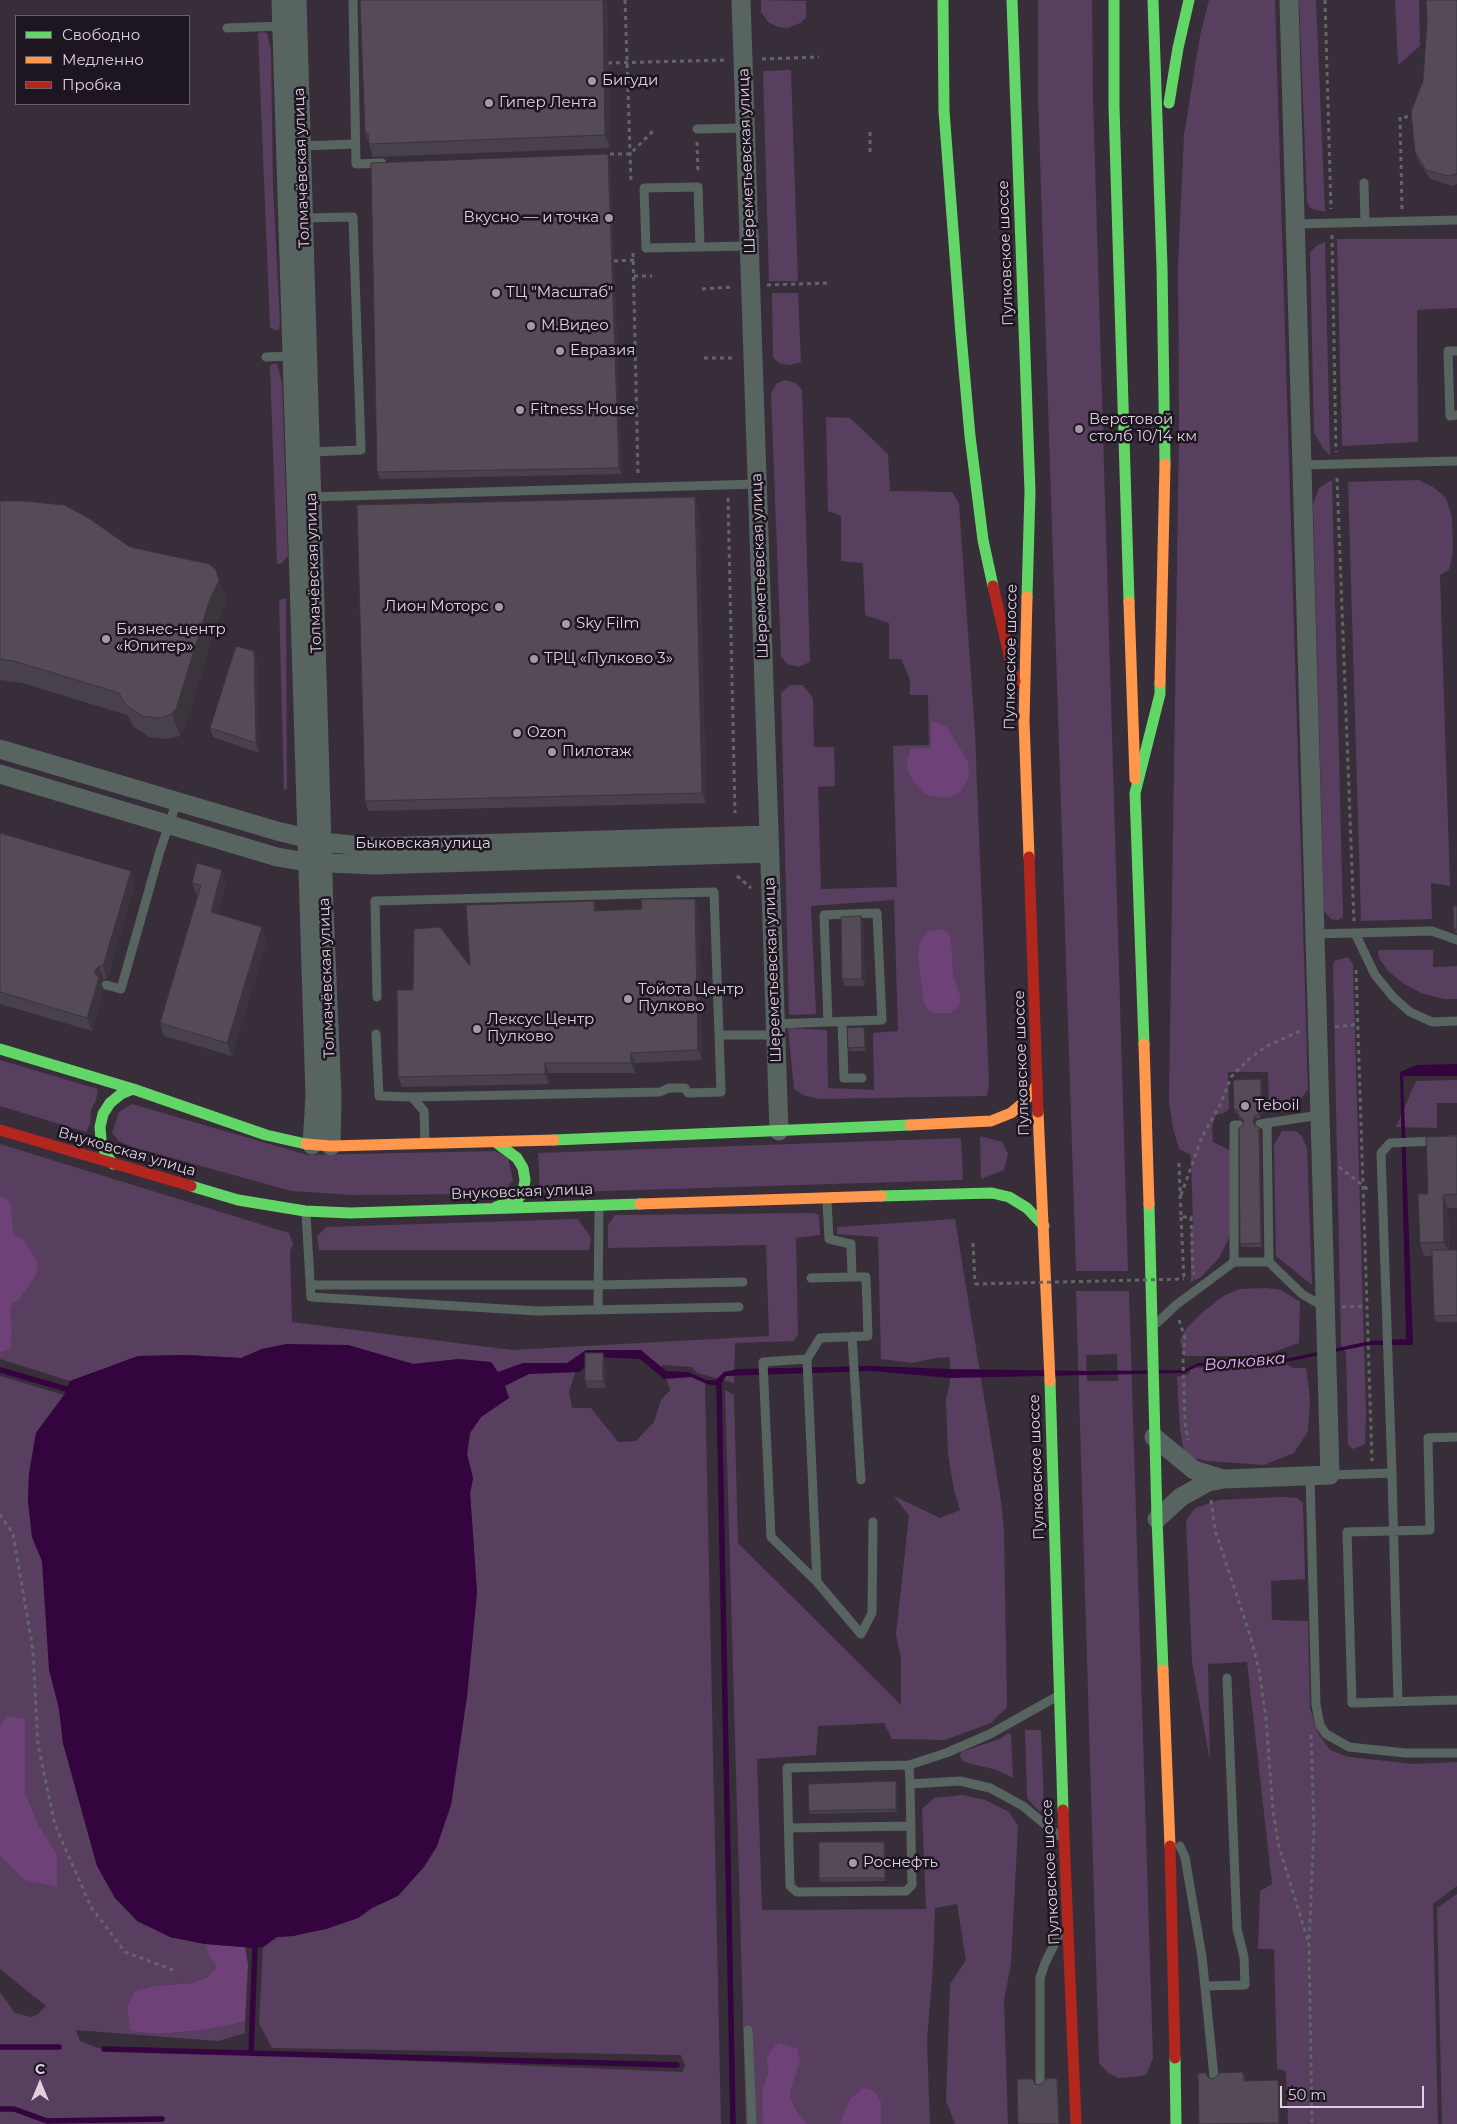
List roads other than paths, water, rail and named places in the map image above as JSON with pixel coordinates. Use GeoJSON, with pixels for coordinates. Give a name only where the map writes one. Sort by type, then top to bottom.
{"type":"FeatureCollection","features":[{"type":"Feature","properties":{"kind":"main road"},"geometry":{"type":"LineString","coordinates":[[943,0],[944,111],[970,436],[984,540],[1024,721]]}},
{"type":"Feature","properties":{"kind":"main road","name":"Пулковское шоссе"},"geometry":{"type":"LineString","coordinates":[[1012,0],[1030,491],[1024,721],[1076,2124]]}},
{"type":"Feature","properties":{"kind":"main road"},"geometry":{"type":"LineString","coordinates":[[1114,0],[1114,107],[1146,1088],[1154,1437],[1170,1829],[1176,2124]]}},
{"type":"Feature","properties":{"kind":"main road"},"geometry":{"type":"LineString","coordinates":[[1135,792],[1160,694],[1165,449],[1159,164],[1153,0]]}},
{"type":"Feature","properties":{"kind":"main road"},"geometry":{"type":"LineString","coordinates":[[1159,164],[1178,48],[1189,0]]}},
{"type":"Feature","properties":{"kind":"main road"},"geometry":{"type":"LineString","coordinates":[[0,1049],[133,1089],[266,1135],[331,1146],[425,1146],[991,1121],[1011,1113],[1023,1103],[1037,1085]]}},
{"type":"Feature","properties":{"kind":"main road"},"geometry":{"type":"LineString","coordinates":[[113,1164],[105,1153],[101,1140],[102,1121],[110,1103],[121,1094],[133,1089]]}},
{"type":"Feature","properties":{"kind":"main road","name":"Внуковская улица"},"geometry":{"type":"LineString","coordinates":[[0,1130],[238,1200],[305,1212],[350,1213],[992,1193],[1009,1197],[1027,1208],[1044,1226]]}},
{"type":"Feature","properties":{"kind":"main road"},"geometry":{"type":"LineString","coordinates":[[496,1207],[518,1199],[523,1192],[525,1180],[523,1168],[517,1158],[497,1143]]}},
{"type":"Feature","properties":{"kind":"street","name":"Толмачёвская улица"},"geometry":{"type":"LineString","coordinates":[[281,0],[290,26],[301,146],[310,452],[304,497]]}},
{"type":"Feature","properties":{"kind":"street","name":"Толмачёвская улица"},"geometry":{"type":"LineString","coordinates":[[296,0],[290,26],[292,356],[304,497],[314,840],[332,1096],[331,1146]]}},
{"type":"Feature","properties":{"kind":"street","name":"Шереметьевская улица"},"geometry":{"type":"LineString","coordinates":[[741,0],[778,1131]]}},
{"type":"Feature","properties":{"kind":"street"},"geometry":{"type":"LineString","coordinates":[[1157,1519],[1181,1497],[1216,1480],[1330,1475],[1289,0]]}},
{"type":"Feature","properties":{"kind":"street","name":"Быковская улица"},"geometry":{"type":"LineString","coordinates":[[0,749],[177,802],[314,840],[373,847],[769,844]]}},
{"type":"Feature","properties":{"kind":"street","name":"Быковская улица"},"geometry":{"type":"LineString","coordinates":[[0,774],[277,857],[315,862],[374,865],[769,844]]}},
{"type":"Feature","properties":{"kind":"street","name":"Толмачёвская улица"},"geometry":{"type":"LineString","coordinates":[[312,1144],[315,1096],[315,862]]}},
{"type":"Feature","properties":{"kind":"street"},"geometry":{"type":"LineString","coordinates":[[1154,1437],[1194,1470],[1216,1480]]}},
{"type":"Feature","properties":{"kind":"lane"},"geometry":{"type":"LineString","coordinates":[[353,0],[356,164],[395,163]]}},
{"type":"Feature","properties":{"kind":"lane"},"geometry":{"type":"LineString","coordinates":[[227,28],[290,26]]}},
{"type":"Feature","properties":{"kind":"lane"},"geometry":{"type":"LineString","coordinates":[[696,129],[746,128]]}},
{"type":"Feature","properties":{"kind":"lane"},"geometry":{"type":"LineString","coordinates":[[301,146],[355,144]]}},
{"type":"Feature","properties":{"kind":"lane"},"geometry":{"type":"LineString","coordinates":[[1364,183],[1365,222]]}},
{"type":"Feature","properties":{"kind":"lane"},"geometry":{"type":"LineString","coordinates":[[700,247],[698,187],[644,188],[646,248],[700,247],[750,246]]}},
{"type":"Feature","properties":{"kind":"lane"},"geometry":{"type":"LineString","coordinates":[[303,218],[353,217],[361,440],[361,450],[310,452]]}},
{"type":"Feature","properties":{"kind":"lane"},"geometry":{"type":"LineString","coordinates":[[1295,224],[1457,220]]}},
{"type":"Feature","properties":{"kind":"lane"},"geometry":{"type":"LineString","coordinates":[[1457,351],[1448,351],[1450,416],[1457,415]]}},
{"type":"Feature","properties":{"kind":"lane"},"geometry":{"type":"LineString","coordinates":[[266,357],[292,356]]}},
{"type":"Feature","properties":{"kind":"lane"},"geometry":{"type":"LineString","coordinates":[[1302,465],[1457,462]]}},
{"type":"Feature","properties":{"kind":"lane"},"geometry":{"type":"LineString","coordinates":[[304,497],[757,484]]}},
{"type":"Feature","properties":{"kind":"lane"},"geometry":{"type":"LineString","coordinates":[[106,985],[121,988],[160,851],[177,802]]}},
{"type":"Feature","properties":{"kind":"lane"},"geometry":{"type":"LineString","coordinates":[[376,1034],[379,1096],[660,1092],[669,1088],[685,1088],[688,1093],[721,1092],[714,892],[375,901],[377,996]]}},
{"type":"Feature","properties":{"kind":"lane"},"geometry":{"type":"LineString","coordinates":[[719,1035],[828,1022],[882,1020],[877,913],[824,915],[828,1022]]}},
{"type":"Feature","properties":{"kind":"lane"},"geometry":{"type":"LineString","coordinates":[[1315,934],[1432,931],[1457,940]]}},
{"type":"Feature","properties":{"kind":"lane"},"geometry":{"type":"LineString","coordinates":[[1355,933],[1375,975],[1410,1012],[1432,1022],[1457,1022]]}},
{"type":"Feature","properties":{"kind":"lane"},"geometry":{"type":"LineString","coordinates":[[842,1021],[844,1078],[862,1078]]}},
{"type":"Feature","properties":{"kind":"lane"},"geometry":{"type":"LineString","coordinates":[[412,1097],[424,1111],[425,1146]]}},
{"type":"Feature","properties":{"kind":"lane"},"geometry":{"type":"LineString","coordinates":[[1320,1115],[1264,1124],[1269,1262],[1302,1294],[1325,1307]]}},
{"type":"Feature","properties":{"kind":"lane"},"geometry":{"type":"LineString","coordinates":[[1234,1262],[1234,1125],[1239,1125]]}},
{"type":"Feature","properties":{"kind":"lane"},"geometry":{"type":"LineString","coordinates":[[1398,1702],[1381,1153],[1390,1143],[1457,1140]]}},
{"type":"Feature","properties":{"kind":"lane"},"geometry":{"type":"LineString","coordinates":[[827,1199],[828,1239],[851,1244],[852,1277]]}},
{"type":"Feature","properties":{"kind":"lane"},"geometry":{"type":"LineString","coordinates":[[598,1310],[599,1204]]}},
{"type":"Feature","properties":{"kind":"lane"},"geometry":{"type":"LineString","coordinates":[[305,1212],[311,1297],[537,1311],[739,1307]]}},
{"type":"Feature","properties":{"kind":"lane"},"geometry":{"type":"LineString","coordinates":[[1151,1328],[1176,1305],[1234,1262],[1269,1262]]}},
{"type":"Feature","properties":{"kind":"lane"},"geometry":{"type":"LineString","coordinates":[[811,1278],[866,1276],[868,1336],[820,1338],[807,1359],[817,1582]]}},
{"type":"Feature","properties":{"kind":"lane"},"geometry":{"type":"LineString","coordinates":[[310,1286],[598,1285],[743,1282]]}},
{"type":"Feature","properties":{"kind":"lane"},"geometry":{"type":"LineString","coordinates":[[852,1336],[861,1480]]}},
{"type":"Feature","properties":{"kind":"lane"},"geometry":{"type":"LineString","coordinates":[[807,1359],[763,1362],[771,1537],[817,1582],[861,1634],[872,1614],[873,1522]]}},
{"type":"Feature","properties":{"kind":"lane"},"geometry":{"type":"LineString","coordinates":[[1457,1437],[1428,1438],[1430,1530],[1347,1532],[1352,1703],[1457,1700]]}},
{"type":"Feature","properties":{"kind":"lane"},"geometry":{"type":"LineString","coordinates":[[1330,1475],[1392,1474]]}},
{"type":"Feature","properties":{"kind":"lane"},"geometry":{"type":"LineString","coordinates":[[1310,1476],[1316,1705],[1320,1725],[1326,1734],[1349,1747],[1406,1753],[1457,1753]]}},
{"type":"Feature","properties":{"kind":"lane"},"geometry":{"type":"LineString","coordinates":[[1206,1986],[1245,1985],[1244,1957],[1237,1929],[1227,1678]]}},
{"type":"Feature","properties":{"kind":"lane"},"geometry":{"type":"LineString","coordinates":[[909,1765],[912,1885],[906,1892],[797,1892],[790,1886],[787,1768],[909,1765],[946,1753],[990,1734],[1059,1696]]}},
{"type":"Feature","properties":{"kind":"lane"},"geometry":{"type":"LineString","coordinates":[[910,1784],[960,1781],[990,1788],[1023,1806],[1064,1840]]}},
{"type":"Feature","properties":{"kind":"lane"},"geometry":{"type":"LineString","coordinates":[[789,1828],[911,1826]]}},
{"type":"Feature","properties":{"kind":"lane"},"geometry":{"type":"LineString","coordinates":[[1170,1829],[1186,1857],[1206,1986],[1214,2077]]}},
{"type":"Feature","properties":{"kind":"lane"},"geometry":{"type":"LineString","coordinates":[[1040,2082],[1040,1978],[1045,1963],[1068,1920]]}},
{"type":"Feature","properties":{"kind":"lane"},"geometry":{"type":"LineString","coordinates":[[748,2030],[752,2124]]}},
{"type":"Feature","properties":{"kind":"water","name":"Волковка"},"geometry":{"type":"Polygon","coordinates":[[[1457,1064],[1457,1076],[1403,1076],[1413,1345],[1369,1345],[1286,1362],[1198,1366],[1184,1373],[950,1378],[871,1371],[726,1376],[720,1386],[707,1384],[691,1377],[664,1379],[640,1359],[594,1357],[580,1372],[529,1374],[505,1386],[509,1398],[481,1417],[470,1433],[467,1454],[473,1478],[470,1493],[477,1592],[467,1696],[451,1805],[437,1846],[424,1867],[398,1896],[372,1908],[358,1918],[326,1929],[293,1936],[277,1937],[263,1947],[255,1948],[205,1944],[170,1937],[137,1921],[115,1898],[97,1866],[63,1743],[59,1709],[49,1670],[42,1561],[32,1537],[28,1500],[29,1474],[36,1433],[64,1395],[70,1381],[138,1356],[186,1355],[241,1358],[262,1349],[286,1344],[348,1345],[413,1364],[459,1359],[491,1362],[498,1372],[523,1363],[567,1363],[586,1350],[641,1350],[666,1371],[688,1372],[706,1380],[716,1380],[724,1372],[738,1369],[872,1366],[1092,1371],[1184,1370],[1198,1363],[1285,1359],[1370,1341],[1406,1339],[1400,1072],[1417,1065],[1457,1064]]]}},
{"type":"Feature","properties":{"kind":"waterway"},"geometry":{"type":"LineString","coordinates":[[0,1370],[66,1389]]}},
{"type":"Feature","properties":{"kind":"waterway"},"geometry":{"type":"LineString","coordinates":[[719,1385],[733,2124]]}},
{"type":"Feature","properties":{"kind":"waterway"},"geometry":{"type":"LineString","coordinates":[[251,2053],[255,1948]]}},
{"type":"Feature","properties":{"kind":"waterway"},"geometry":{"type":"LineString","coordinates":[[0,2047],[59,2047]]}},
{"type":"Feature","properties":{"kind":"waterway"},"geometry":{"type":"LineString","coordinates":[[104,2049],[677,2065]]}},
{"type":"Feature","properties":{"kind":"waterway"},"geometry":{"type":"LineString","coordinates":[[0,2109],[14,2109],[47,2121],[162,2119]]}},
{"type":"Feature","properties":{"kind":"place","name":"Бигуди"},"geometry":{"type":"Point","coordinates":[592,81]}},
{"type":"Feature","properties":{"kind":"place","name":"Гипер Лента"},"geometry":{"type":"Point","coordinates":[489,103]}},
{"type":"Feature","properties":{"kind":"place","name":"Вкусно — и точка"},"geometry":{"type":"Point","coordinates":[609,218]}},
{"type":"Feature","properties":{"kind":"place","name":"ТЦ \"Масштаб\""},"geometry":{"type":"Point","coordinates":[496,293]}},
{"type":"Feature","properties":{"kind":"place","name":"М.Видео"},"geometry":{"type":"Point","coordinates":[531,326]}},
{"type":"Feature","properties":{"kind":"place","name":"Евразия"},"geometry":{"type":"Point","coordinates":[560,351]}},
{"type":"Feature","properties":{"kind":"place","name":"Fitness House"},"geometry":{"type":"Point","coordinates":[520,410]}},
{"type":"Feature","properties":{"kind":"place","name":"Верстовой столб 10/14 км"},"geometry":{"type":"Point","coordinates":[1079,429]}},
{"type":"Feature","properties":{"kind":"place","name":"Лион Моторс"},"geometry":{"type":"Point","coordinates":[499,607]}},
{"type":"Feature","properties":{"kind":"place","name":"Sky Film"},"geometry":{"type":"Point","coordinates":[566,624]}},
{"type":"Feature","properties":{"kind":"place","name":"Бизнес-центр «Юпитер»"},"geometry":{"type":"Point","coordinates":[106,639]}},
{"type":"Feature","properties":{"kind":"place","name":"ТРЦ «Пулково 3»"},"geometry":{"type":"Point","coordinates":[534,659]}},
{"type":"Feature","properties":{"kind":"place","name":"Ozon"},"geometry":{"type":"Point","coordinates":[517,733]}},
{"type":"Feature","properties":{"kind":"place","name":"Пилотаж"},"geometry":{"type":"Point","coordinates":[552,752]}},
{"type":"Feature","properties":{"kind":"place","name":"Тойота Центр Пулково"},"geometry":{"type":"Point","coordinates":[628,999]}},
{"type":"Feature","properties":{"kind":"place","name":"Лексус Центр Пулково"},"geometry":{"type":"Point","coordinates":[477,1029]}},
{"type":"Feature","properties":{"kind":"place","name":"Teboil"},"geometry":{"type":"Point","coordinates":[1245,1106]}},
{"type":"Feature","properties":{"kind":"place","name":"Роснефть"},"geometry":{"type":"Point","coordinates":[853,1863]}}]}
